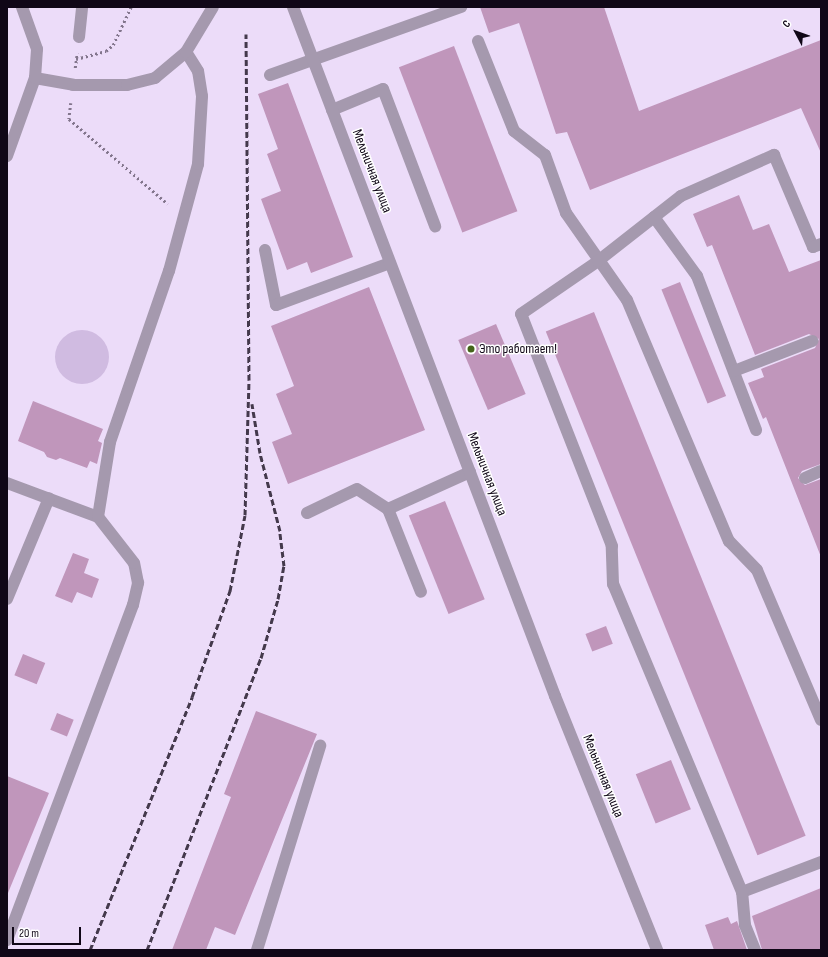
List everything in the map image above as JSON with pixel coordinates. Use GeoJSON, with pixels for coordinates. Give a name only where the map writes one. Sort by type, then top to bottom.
{"type":"FeatureCollection","features":[{"type":"Feature","properties":{"kind":"street"},"geometry":{"type":"LineString","coordinates":[[7,156],[35,78],[37,48],[22,7]]}},
{"type":"Feature","properties":{"kind":"street"},"geometry":{"type":"LineString","coordinates":[[79,37],[82,7]]}},
{"type":"Feature","properties":{"kind":"street"},"geometry":{"type":"LineString","coordinates":[[35,78],[73,85],[127,85],[155,78],[186,52],[212,7]]}},
{"type":"Feature","properties":{"kind":"street","name":"Мельничная улица"},"geometry":{"type":"LineString","coordinates":[[293,7],[554,696],[657,950]]}},
{"type":"Feature","properties":{"kind":"street"},"geometry":{"type":"LineString","coordinates":[[270,75],[461,7]]}},
{"type":"Feature","properties":{"kind":"street"},"geometry":{"type":"LineString","coordinates":[[478,41],[514,131],[545,155],[566,213],[598,261],[627,300],[729,541],[757,570],[821,720]]}},
{"type":"Feature","properties":{"kind":"street"},"geometry":{"type":"LineString","coordinates":[[98,517],[110,442],[169,271],[198,164],[202,96],[198,71],[186,52]]}},
{"type":"Feature","properties":{"kind":"street"},"geometry":{"type":"LineString","coordinates":[[332,110],[383,89],[435,226]]}},
{"type":"Feature","properties":{"kind":"street"},"geometry":{"type":"LineString","coordinates":[[755,950],[745,925],[742,892],[613,584],[612,546],[522,314],[598,261],[681,196],[774,155],[813,247],[821,244]]}},
{"type":"Feature","properties":{"kind":"street"},"geometry":{"type":"LineString","coordinates":[[654,217],[697,276],[756,430]]}},
{"type":"Feature","properties":{"kind":"street"},"geometry":{"type":"LineString","coordinates":[[265,250],[276,305],[390,263]]}},
{"type":"Feature","properties":{"kind":"street"},"geometry":{"type":"LineString","coordinates":[[734,371],[812,341]]}},
{"type":"Feature","properties":{"kind":"street"},"geometry":{"type":"LineString","coordinates":[[805,478],[821,471]]}},
{"type":"Feature","properties":{"kind":"street"},"geometry":{"type":"LineString","coordinates":[[388,509],[470,472]]}},
{"type":"Feature","properties":{"kind":"street"},"geometry":{"type":"LineString","coordinates":[[7,483],[98,517],[134,563],[138,583],[133,605],[7,940]]}},
{"type":"Feature","properties":{"kind":"street"},"geometry":{"type":"LineString","coordinates":[[307,513],[358,490],[388,509],[421,592]]}},
{"type":"Feature","properties":{"kind":"street"},"geometry":{"type":"LineString","coordinates":[[7,599],[49,498]]}},
{"type":"Feature","properties":{"kind":"street"},"geometry":{"type":"LineString","coordinates":[[257,950],[320,746]]}},
{"type":"Feature","properties":{"kind":"street"},"geometry":{"type":"LineString","coordinates":[[742,892],[821,862]]}},
{"type":"Feature","properties":{"kind":"path"},"geometry":{"type":"LineString","coordinates":[[76,59],[106,51],[113,45],[131,7]]}},
{"type":"Feature","properties":{"kind":"path"},"geometry":{"type":"LineString","coordinates":[[79,37],[69,119],[184,218]]}},
{"type":"Feature","properties":{"kind":"shaded area"},"geometry":{"type":"Polygon","coordinates":[[[77,330],[87,330],[97,334],[105,342],[109,352],[109,362],[105,372],[97,380],[87,384],[77,384],[67,380],[59,372],[55,362],[55,352],[59,342],[67,334],[77,330]]]}},
{"type":"Feature","properties":{"kind":"building"},"geometry":{"type":"Polygon","coordinates":[[[480,7],[604,7],[639,111],[821,40],[821,153],[801,108],[590,190],[567,132],[556,134],[519,23],[489,33],[480,7]]]}},
{"type":"Feature","properties":{"kind":"building"},"geometry":{"type":"Polygon","coordinates":[[[454,46],[517,211],[462,232],[399,67],[454,46]]]}},
{"type":"Feature","properties":{"kind":"building"},"geometry":{"type":"Polygon","coordinates":[[[288,83],[353,257],[311,273],[307,262],[287,270],[261,199],[281,191],[267,154],[278,149],[258,94],[288,83]]]}},
{"type":"Feature","properties":{"kind":"building"},"geometry":{"type":"Polygon","coordinates":[[[739,195],[753,230],[769,224],[789,272],[821,260],[821,464],[802,471],[798,478],[805,485],[821,479],[821,557],[766,417],[763,419],[748,383],[764,377],[761,369],[815,348],[819,339],[809,334],[755,355],[712,245],[707,247],[693,214],[739,195]]]}},
{"type":"Feature","properties":{"kind":"building"},"geometry":{"type":"Polygon","coordinates":[[[680,282],[726,396],[708,404],[661,289],[680,282]]]}},
{"type":"Feature","properties":{"kind":"building"},"geometry":{"type":"Polygon","coordinates":[[[369,287],[425,430],[288,484],[272,442],[292,434],[276,394],[294,386],[271,326],[369,287]]]}},
{"type":"Feature","properties":{"kind":"building"},"geometry":{"type":"Polygon","coordinates":[[[594,312],[806,836],[757,855],[546,331],[594,312]]]}},
{"type":"Feature","properties":{"kind":"building"},"geometry":{"type":"Polygon","coordinates":[[[496,324],[526,394],[488,410],[458,340],[496,324]]]}},
{"type":"Feature","properties":{"kind":"building"},"geometry":{"type":"Polygon","coordinates":[[[33,401],[103,429],[98,441],[102,443],[97,464],[90,461],[87,468],[60,458],[56,460],[47,457],[44,452],[18,441],[33,401]]]}},
{"type":"Feature","properties":{"kind":"building"},"geometry":{"type":"Polygon","coordinates":[[[445,501],[485,599],[449,614],[409,516],[445,501]]]}},
{"type":"Feature","properties":{"kind":"building"},"geometry":{"type":"Polygon","coordinates":[[[73,553],[89,559],[84,573],[99,579],[92,598],[77,592],[72,603],[55,596],[73,553]]]}},
{"type":"Feature","properties":{"kind":"building"},"geometry":{"type":"Polygon","coordinates":[[[606,626],[613,644],[592,652],[585,634],[606,626]]]}},
{"type":"Feature","properties":{"kind":"building"},"geometry":{"type":"Polygon","coordinates":[[[23,654],[45,663],[37,684],[14,675],[23,654]]]}},
{"type":"Feature","properties":{"kind":"building"},"geometry":{"type":"Polygon","coordinates":[[[256,711],[317,734],[235,935],[215,927],[206,950],[172,950],[231,797],[224,794],[256,711]]]}},
{"type":"Feature","properties":{"kind":"building"},"geometry":{"type":"Polygon","coordinates":[[[57,713],[74,720],[67,736],[50,730],[57,713]]]}},
{"type":"Feature","properties":{"kind":"building"},"geometry":{"type":"Polygon","coordinates":[[[671,760],[691,809],[656,823],[636,774],[671,760]]]}},
{"type":"Feature","properties":{"kind":"building"},"geometry":{"type":"Polygon","coordinates":[[[7,776],[49,793],[8,893],[7,893],[7,776]]]}},
{"type":"Feature","properties":{"kind":"building"},"geometry":{"type":"Polygon","coordinates":[[[821,888],[821,950],[762,950],[752,916],[821,888]]]}},
{"type":"Feature","properties":{"kind":"building"},"geometry":{"type":"Polygon","coordinates":[[[728,917],[731,924],[737,921],[747,950],[714,950],[705,925],[728,917]]]}},
{"type":"Feature","properties":{"kind":"railway"},"geometry":{"type":"LineString","coordinates":[[90,950],[192,697],[230,591],[245,515],[249,380],[246,34]]}},
{"type":"Feature","properties":{"kind":"railway"},"geometry":{"type":"LineString","coordinates":[[147,950],[261,658],[278,599],[284,566],[280,531],[260,453],[252,404]]}},
{"type":"Feature","properties":{"kind":"place","name":"Это работает!"},"geometry":{"type":"Point","coordinates":[471,349]}}]}
